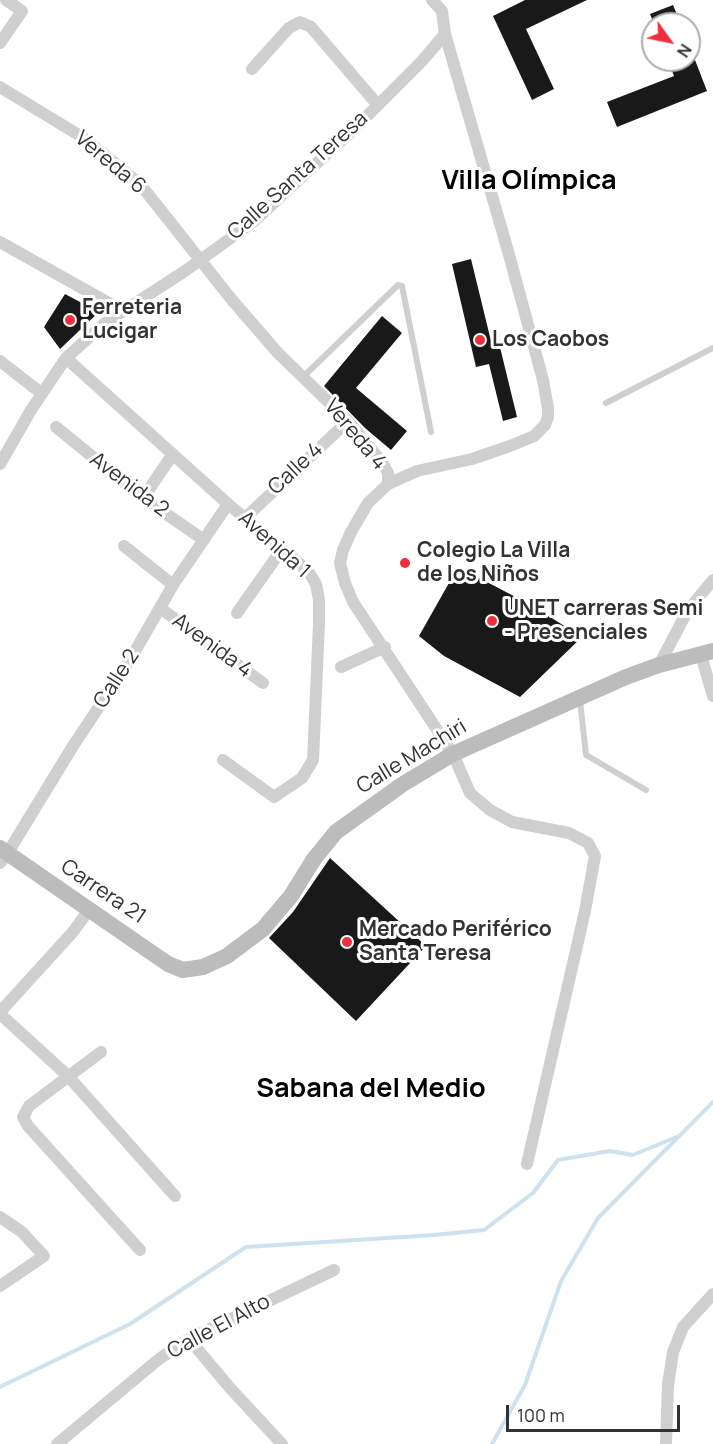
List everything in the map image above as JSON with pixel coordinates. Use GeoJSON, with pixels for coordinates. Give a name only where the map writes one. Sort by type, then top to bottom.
{"type":"FeatureCollection","features":[{"type":"Feature","properties":{"kind":"street"},"geometry":{"type":"LineString","coordinates":[[0,43],[22,11],[6,0]]}},
{"type":"Feature","properties":{"kind":"street"},"geometry":{"type":"LineString","coordinates":[[388,484],[417,471],[472,459],[534,436],[545,424],[549,408],[493,198],[445,34],[442,11],[432,0]]}},
{"type":"Feature","properties":{"kind":"street"},"geometry":{"type":"LineString","coordinates":[[252,69],[289,28],[300,22],[311,27],[377,104]]}},
{"type":"Feature","properties":{"kind":"street","name":"Calle Santa Teresa"},"geometry":{"type":"LineString","coordinates":[[0,464],[41,393],[66,358],[105,323],[253,222],[315,166],[422,61],[445,34]]}},
{"type":"Feature","properties":{"kind":"street","name":"Vereda 6"},"geometry":{"type":"LineString","coordinates":[[0,87],[87,140],[140,184],[200,259]]}},
{"type":"Feature","properties":{"kind":"street"},"geometry":{"type":"LineString","coordinates":[[0,242],[123,312]]}},
{"type":"Feature","properties":{"kind":"street","name":"Vereda 4"},"geometry":{"type":"LineString","coordinates":[[200,259],[232,300],[303,378],[348,421],[382,462],[388,473],[388,484],[368,503],[343,550],[340,563],[345,583],[353,602],[453,754],[470,793],[490,810],[512,822],[569,833],[588,843],[595,856],[585,911],[527,1164]]}},
{"type":"Feature","properties":{"kind":"street","name":"Avenida 1"},"geometry":{"type":"LineString","coordinates":[[66,358],[228,504],[310,574],[316,584],[319,600],[313,760],[302,778],[274,797],[223,760]]}},
{"type":"Feature","properties":{"kind":"street"},"geometry":{"type":"LineString","coordinates":[[0,361],[41,393]]}},
{"type":"Feature","properties":{"kind":"street","name":"Calle 4"},"geometry":{"type":"LineString","coordinates":[[244,518],[348,421]]}},
{"type":"Feature","properties":{"kind":"street","name":"Avenida 2"},"geometry":{"type":"LineString","coordinates":[[56,427],[143,498],[204,540]]}},
{"type":"Feature","properties":{"kind":"street"},"geometry":{"type":"LineString","coordinates":[[143,498],[173,454]]}},
{"type":"Feature","properties":{"kind":"street","name":"Calle 2"},"geometry":{"type":"LineString","coordinates":[[2,855],[73,746],[125,656],[160,609],[173,585],[228,504]]}},
{"type":"Feature","properties":{"kind":"street"},"geometry":{"type":"LineString","coordinates":[[124,546],[173,585]]}},
{"type":"Feature","properties":{"kind":"street"},"geometry":{"type":"LineString","coordinates":[[237,613],[282,549]]}},
{"type":"Feature","properties":{"kind":"street"},"geometry":{"type":"LineString","coordinates":[[658,665],[688,610],[713,580]]}},
{"type":"Feature","properties":{"kind":"street","name":"Avenida 4"},"geometry":{"type":"LineString","coordinates":[[160,609],[262,683]]}},
{"type":"Feature","properties":{"kind":"street"},"geometry":{"type":"LineString","coordinates":[[341,667],[385,648]]}},
{"type":"Feature","properties":{"kind":"street"},"geometry":{"type":"LineString","coordinates":[[707,653],[713,696]]}},
{"type":"Feature","properties":{"kind":"street","name":"Calle Machiri"},"geometry":{"type":"LineString","coordinates":[[183,970],[203,967],[227,956],[251,940],[291,896],[314,859],[336,832],[403,784],[453,754],[580,697],[658,665],[707,653]]}},
{"type":"Feature","properties":{"kind":"street","name":"Carrera 21"},"geometry":{"type":"LineString","coordinates":[[2,855],[168,964],[183,970]]}},
{"type":"Feature","properties":{"kind":"street"},"geometry":{"type":"LineString","coordinates":[[89,910],[72,933],[0,1013],[68,1076],[175,1196]]}},
{"type":"Feature","properties":{"kind":"street"},"geometry":{"type":"LineString","coordinates":[[101,1052],[29,1106],[23,1117],[28,1126],[140,1250]]}},
{"type":"Feature","properties":{"kind":"street"},"geometry":{"type":"LineString","coordinates":[[0,1217],[21,1232],[44,1256],[0,1286]]}},
{"type":"Feature","properties":{"kind":"street","name":"Calle El Alto"},"geometry":{"type":"LineString","coordinates":[[57,1444],[159,1359],[189,1339],[334,1270]]}},
{"type":"Feature","properties":{"kind":"street"},"geometry":{"type":"LineString","coordinates":[[666,1444],[668,1385],[673,1352],[683,1327],[713,1294]]}},
{"type":"Feature","properties":{"kind":"street"},"geometry":{"type":"LineString","coordinates":[[189,1339],[282,1444]]}},
{"type":"Feature","properties":{"kind":"lane"},"geometry":{"type":"LineString","coordinates":[[303,378],[398,285],[402,286],[431,432]]}},
{"type":"Feature","properties":{"kind":"lane"},"geometry":{"type":"LineString","coordinates":[[606,403],[713,348]]}},
{"type":"Feature","properties":{"kind":"lane"},"geometry":{"type":"LineString","coordinates":[[580,697],[586,755],[646,790]]}},
{"type":"Feature","properties":{"kind":"building"},"geometry":{"type":"Polygon","coordinates":[[[525,0],[587,0],[526,29],[554,89],[532,100],[493,16],[525,0]]]}},
{"type":"Feature","properties":{"kind":"building"},"geometry":{"type":"Polygon","coordinates":[[[673,5],[676,12],[655,12],[673,5]]]}},
{"type":"Feature","properties":{"kind":"building"},"geometry":{"type":"Polygon","coordinates":[[[672,72],[700,72],[707,91],[617,127],[607,102],[674,76],[672,72]]]}},
{"type":"Feature","properties":{"kind":"building","name":"Los Caobos"},"geometry":{"type":"Polygon","coordinates":[[[471,259],[491,341],[498,339],[517,417],[503,421],[489,364],[476,367],[452,264],[471,259]]]}},
{"type":"Feature","properties":{"kind":"building","name":"Ferreteria Lucigar"},"geometry":{"type":"Polygon","coordinates":[[[65,294],[99,312],[60,349],[44,327],[65,294]]]}},
{"type":"Feature","properties":{"kind":"building"},"geometry":{"type":"Polygon","coordinates":[[[382,316],[402,333],[356,388],[407,431],[391,450],[365,428],[324,386],[382,316]]]}},
{"type":"Feature","properties":{"kind":"building","name":"UNET carreras Semi - Presenciales"},"geometry":{"type":"Polygon","coordinates":[[[458,567],[531,605],[582,637],[520,697],[444,656],[419,636],[458,567]]]}},
{"type":"Feature","properties":{"kind":"building","name":"Mercado Periférico Santa Teresa"},"geometry":{"type":"Polygon","coordinates":[[[330,858],[426,946],[356,1021],[269,938],[293,912],[330,858]]]}},
{"type":"Feature","properties":{"kind":"waterway"},"geometry":{"type":"LineString","coordinates":[[492,1444],[525,1385],[561,1281],[598,1218],[713,1102]]}},
{"type":"Feature","properties":{"kind":"waterway"},"geometry":{"type":"LineString","coordinates":[[0,1387],[130,1324],[246,1247],[484,1230],[533,1193],[558,1160],[610,1151],[633,1155],[679,1136]]}},
{"type":"Feature","properties":{"kind":"place","name":"Ferreteria Lucigar"},"geometry":{"type":"Point","coordinates":[70,320]}},
{"type":"Feature","properties":{"kind":"place","name":"Los Caobos"},"geometry":{"type":"Point","coordinates":[480,340]}},
{"type":"Feature","properties":{"kind":"place","name":"Colegio La Villa de los Niños"},"geometry":{"type":"Point","coordinates":[405,563]}},
{"type":"Feature","properties":{"kind":"place","name":"UNET carreras Semi - Presenciales"},"geometry":{"type":"Point","coordinates":[492,621]}},
{"type":"Feature","properties":{"kind":"place","name":"Mercado Periférico Santa Teresa"},"geometry":{"type":"Point","coordinates":[347,942]}},
{"type":"Feature","properties":{"kind":"district","name":"Villa Olímpica"},"geometry":{"type":"Point","coordinates":[529,181]}},
{"type":"Feature","properties":{"kind":"district","name":"Sabana del Medio"},"geometry":{"type":"Point","coordinates":[371,1089]}}]}
